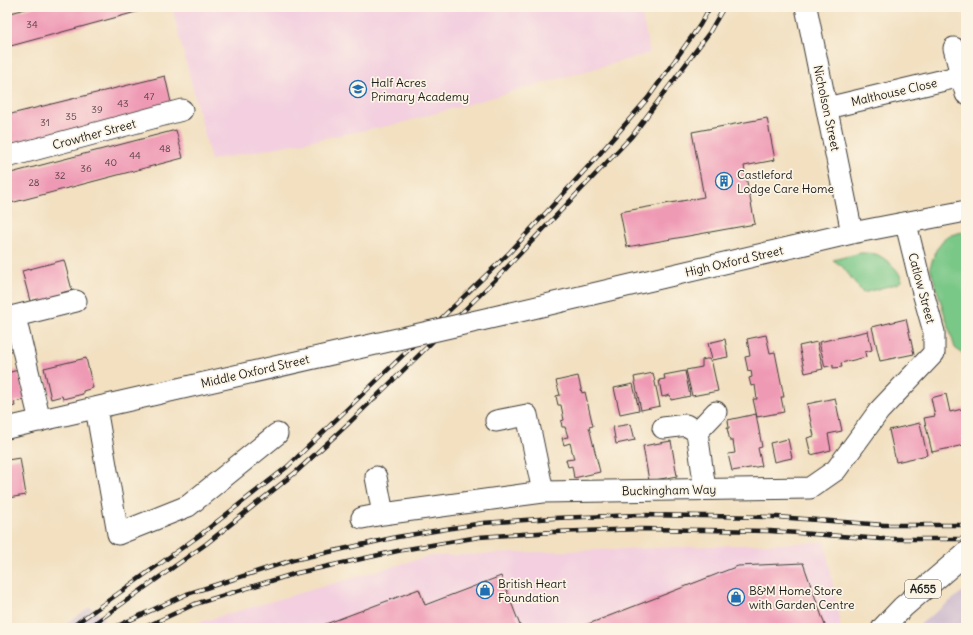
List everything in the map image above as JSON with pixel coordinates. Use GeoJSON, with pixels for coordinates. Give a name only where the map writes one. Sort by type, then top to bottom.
{"type":"FeatureCollection","features":[{"type":"Feature","properties":{"kind":"main road","name":"A655"},"geometry":{"type":"LineString","coordinates":[[883,628],[903,607],[966,553]]}},
{"type":"Feature","properties":{"kind":"street","name":"Nicholson Street"},"geometry":{"type":"LineString","coordinates":[[806,7],[852,233]]}},
{"type":"Feature","properties":{"kind":"street","name":"Malthouse Close"},"geometry":{"type":"LineString","coordinates":[[827,108],[964,85],[954,48]]}},
{"type":"Feature","properties":{"kind":"street","name":"Crowther Street"},"geometry":{"type":"LineString","coordinates":[[7,157],[182,110]]}},
{"type":"Feature","properties":{"kind":"street","name":"High Oxford Street"},"geometry":{"type":"LineString","coordinates":[[503,314],[852,233],[906,224],[966,211]]}},
{"type":"Feature","properties":{"kind":"street","name":"Catlow Street"},"geometry":{"type":"LineString","coordinates":[[906,224],[934,332],[934,353]]}},
{"type":"Feature","properties":{"kind":"street"},"geometry":{"type":"LineString","coordinates":[[40,421],[11,318],[76,301]]}},
{"type":"Feature","properties":{"kind":"street","name":"Middle Oxford Street"},"geometry":{"type":"LineString","coordinates":[[7,428],[503,314]]}},
{"type":"Feature","properties":{"kind":"street","name":"Buckingham Way"},"geometry":{"type":"LineString","coordinates":[[362,518],[543,492],[810,488],[836,470],[879,410],[934,353]]}},
{"type":"Feature","properties":{"kind":"street"},"geometry":{"type":"LineString","coordinates":[[96,408],[118,534],[188,506],[276,434]]}},
{"type":"Feature","properties":{"kind":"street"},"geometry":{"type":"LineString","coordinates":[[496,421],[530,410],[543,492]]}},
{"type":"Feature","properties":{"kind":"street"},"geometry":{"type":"LineString","coordinates":[[697,432],[716,412]]}},
{"type":"Feature","properties":{"kind":"street"},"geometry":{"type":"LineString","coordinates":[[663,428],[686,425],[697,432],[705,489]]}},
{"type":"Feature","properties":{"kind":"street"},"geometry":{"type":"LineString","coordinates":[[376,477],[383,514]]}},
{"type":"Feature","properties":{"kind":"shaded area","name":"Half Acres Primary Academy"},"geometry":{"type":"Polygon","coordinates":[[[172,7],[640,7],[650,53],[397,124],[211,160],[172,7]]]}},
{"type":"Feature","properties":{"kind":"shaded area"},"geometry":{"type":"Polygon","coordinates":[[[825,542],[841,628],[179,628],[429,556],[825,542]]]}},
{"type":"Feature","properties":{"kind":"shaded area"},"geometry":{"type":"Polygon","coordinates":[[[966,589],[966,628],[915,628],[966,589]]]}},
{"type":"Feature","properties":{"kind":"shaded area"},"geometry":{"type":"Polygon","coordinates":[[[90,607],[105,619],[93,628],[60,628],[90,607]]]}},
{"type":"Feature","properties":{"kind":"green space"},"geometry":{"type":"Polygon","coordinates":[[[966,231],[966,356],[955,348],[930,267],[936,250],[947,236],[966,231]]]}},
{"type":"Feature","properties":{"kind":"green space"},"geometry":{"type":"Polygon","coordinates":[[[860,253],[876,254],[884,258],[899,273],[901,281],[899,283],[863,293],[842,266],[833,260],[860,253]]]}},
{"type":"Feature","properties":{"kind":"building"},"geometry":{"type":"Polygon","coordinates":[[[33,7],[146,7],[147,9],[7,47],[7,14],[33,7]]]}},
{"type":"Feature","properties":{"kind":"building"},"geometry":{"type":"Polygon","coordinates":[[[165,76],[172,107],[7,149],[7,115],[165,76]]]}},
{"type":"Feature","properties":{"kind":"building","name":"Castleford Lodge Care Home"},"geometry":{"type":"Polygon","coordinates":[[[767,118],[775,160],[744,166],[755,224],[627,247],[620,212],[704,197],[692,132],[767,118]]]}},
{"type":"Feature","properties":{"kind":"building"},"geometry":{"type":"Polygon","coordinates":[[[176,130],[183,158],[7,204],[7,174],[176,130]]]}},
{"type":"Feature","properties":{"kind":"building"},"geometry":{"type":"Polygon","coordinates":[[[64,260],[72,290],[61,293],[62,297],[41,302],[41,299],[30,301],[22,271],[64,260]]]}},
{"type":"Feature","properties":{"kind":"building"},"geometry":{"type":"Polygon","coordinates":[[[906,319],[914,354],[880,361],[872,327],[906,319]]]}},
{"type":"Feature","properties":{"kind":"building"},"geometry":{"type":"Polygon","coordinates":[[[868,331],[872,350],[865,352],[866,357],[841,363],[842,367],[833,368],[833,365],[825,367],[819,342],[868,331]]]}},
{"type":"Feature","properties":{"kind":"building"},"geometry":{"type":"Polygon","coordinates":[[[766,335],[770,353],[775,352],[784,397],[781,397],[784,412],[757,417],[753,399],[757,399],[755,385],[751,386],[749,378],[752,377],[751,370],[748,371],[745,357],[750,356],[747,339],[766,335]]]}},
{"type":"Feature","properties":{"kind":"building"},"geometry":{"type":"Polygon","coordinates":[[[725,339],[728,357],[712,360],[708,343],[725,339]]]}},
{"type":"Feature","properties":{"kind":"building"},"geometry":{"type":"Polygon","coordinates":[[[817,342],[823,369],[805,373],[799,346],[817,342]]]}},
{"type":"Feature","properties":{"kind":"building"},"geometry":{"type":"Polygon","coordinates":[[[86,358],[93,388],[83,391],[83,394],[63,399],[62,396],[51,399],[44,368],[86,358]]]}},
{"type":"Feature","properties":{"kind":"building"},"geometry":{"type":"Polygon","coordinates":[[[709,359],[712,363],[718,391],[692,396],[686,370],[702,367],[702,360],[709,359]]]}},
{"type":"Feature","properties":{"kind":"building"},"geometry":{"type":"Polygon","coordinates":[[[18,370],[25,400],[14,402],[15,406],[7,408],[7,373],[18,370]]]}},
{"type":"Feature","properties":{"kind":"building"},"geometry":{"type":"Polygon","coordinates":[[[685,371],[690,396],[671,400],[670,395],[662,397],[659,380],[665,379],[664,375],[685,371]]]}},
{"type":"Feature","properties":{"kind":"building"},"geometry":{"type":"Polygon","coordinates":[[[653,373],[660,406],[641,410],[634,377],[653,373]]]}},
{"type":"Feature","properties":{"kind":"building"},"geometry":{"type":"Polygon","coordinates":[[[578,376],[582,393],[585,392],[593,426],[589,427],[600,472],[574,478],[572,466],[568,467],[566,460],[574,459],[570,443],[564,445],[562,438],[568,437],[565,427],[562,427],[561,421],[564,420],[561,405],[558,405],[556,396],[560,395],[556,381],[578,376]]]}},
{"type":"Feature","properties":{"kind":"building"},"geometry":{"type":"Polygon","coordinates":[[[633,384],[639,410],[620,414],[614,388],[633,384]]]}},
{"type":"Feature","properties":{"kind":"building"},"geometry":{"type":"Polygon","coordinates":[[[946,394],[950,412],[966,408],[966,436],[962,437],[964,445],[932,452],[924,418],[935,416],[931,398],[946,394]]]}},
{"type":"Feature","properties":{"kind":"building"},"geometry":{"type":"Polygon","coordinates":[[[835,398],[842,431],[828,434],[831,450],[811,455],[807,438],[814,436],[807,404],[835,398]]]}},
{"type":"Feature","properties":{"kind":"building"},"geometry":{"type":"Polygon","coordinates":[[[756,414],[762,447],[758,448],[762,466],[732,471],[728,454],[735,453],[733,441],[730,441],[727,428],[729,428],[728,420],[756,414]]]}},
{"type":"Feature","properties":{"kind":"building"},"geometry":{"type":"Polygon","coordinates":[[[920,423],[927,455],[896,462],[889,430],[920,423]]]}},
{"type":"Feature","properties":{"kind":"building"},"geometry":{"type":"Polygon","coordinates":[[[631,424],[635,440],[616,444],[613,427],[631,424]]]}},
{"type":"Feature","properties":{"kind":"building"},"geometry":{"type":"Polygon","coordinates":[[[788,439],[792,458],[774,462],[770,443],[788,439]]]}},
{"type":"Feature","properties":{"kind":"building"},"geometry":{"type":"Polygon","coordinates":[[[671,441],[677,476],[649,481],[643,446],[671,441]]]}},
{"type":"Feature","properties":{"kind":"building"},"geometry":{"type":"Polygon","coordinates":[[[20,458],[26,495],[8,498],[7,460],[20,458]]]}},
{"type":"Feature","properties":{"kind":"building","name":"B&M Home Store with Garden Centre"},"geometry":{"type":"Polygon","coordinates":[[[803,563],[826,628],[578,628],[738,566],[803,563]]]}},
{"type":"Feature","properties":{"kind":"building"},"geometry":{"type":"Polygon","coordinates":[[[501,576],[521,628],[315,628],[419,589],[425,605],[501,576]]]}},
{"type":"Feature","properties":{"kind":"railway"},"geometry":{"type":"LineString","coordinates":[[70,628],[200,535],[287,467],[510,252],[596,158],[648,98],[700,25],[710,7]]}},
{"type":"Feature","properties":{"kind":"railway"},"geometry":{"type":"LineString","coordinates":[[88,628],[206,544],[296,472],[418,356],[494,281],[632,136],[709,33],[724,7]]}},
{"type":"Feature","properties":{"kind":"railway"},"geometry":{"type":"LineString","coordinates":[[113,628],[187,594],[293,560],[397,537],[483,523],[554,518],[640,515],[777,517],[884,525],[966,525]]}},
{"type":"Feature","properties":{"kind":"railway"},"geometry":{"type":"LineString","coordinates":[[143,628],[195,604],[297,573],[402,550],[479,537],[553,532],[641,529],[770,531],[882,539],[966,539]]}},
{"type":"Feature","properties":{"kind":"place","name":"Half Acres Primary Academy"},"geometry":{"type":"Point","coordinates":[358,89]}},
{"type":"Feature","properties":{"kind":"place","name":"Castleford Lodge Care Home"},"geometry":{"type":"Point","coordinates":[724,181]}},
{"type":"Feature","properties":{"kind":"place","name":"British Heart Foundation"},"geometry":{"type":"Point","coordinates":[485,590]}},
{"type":"Feature","properties":{"kind":"place","name":"B&M Home Store with Garden Centre"},"geometry":{"type":"Point","coordinates":[736,597]}}]}
